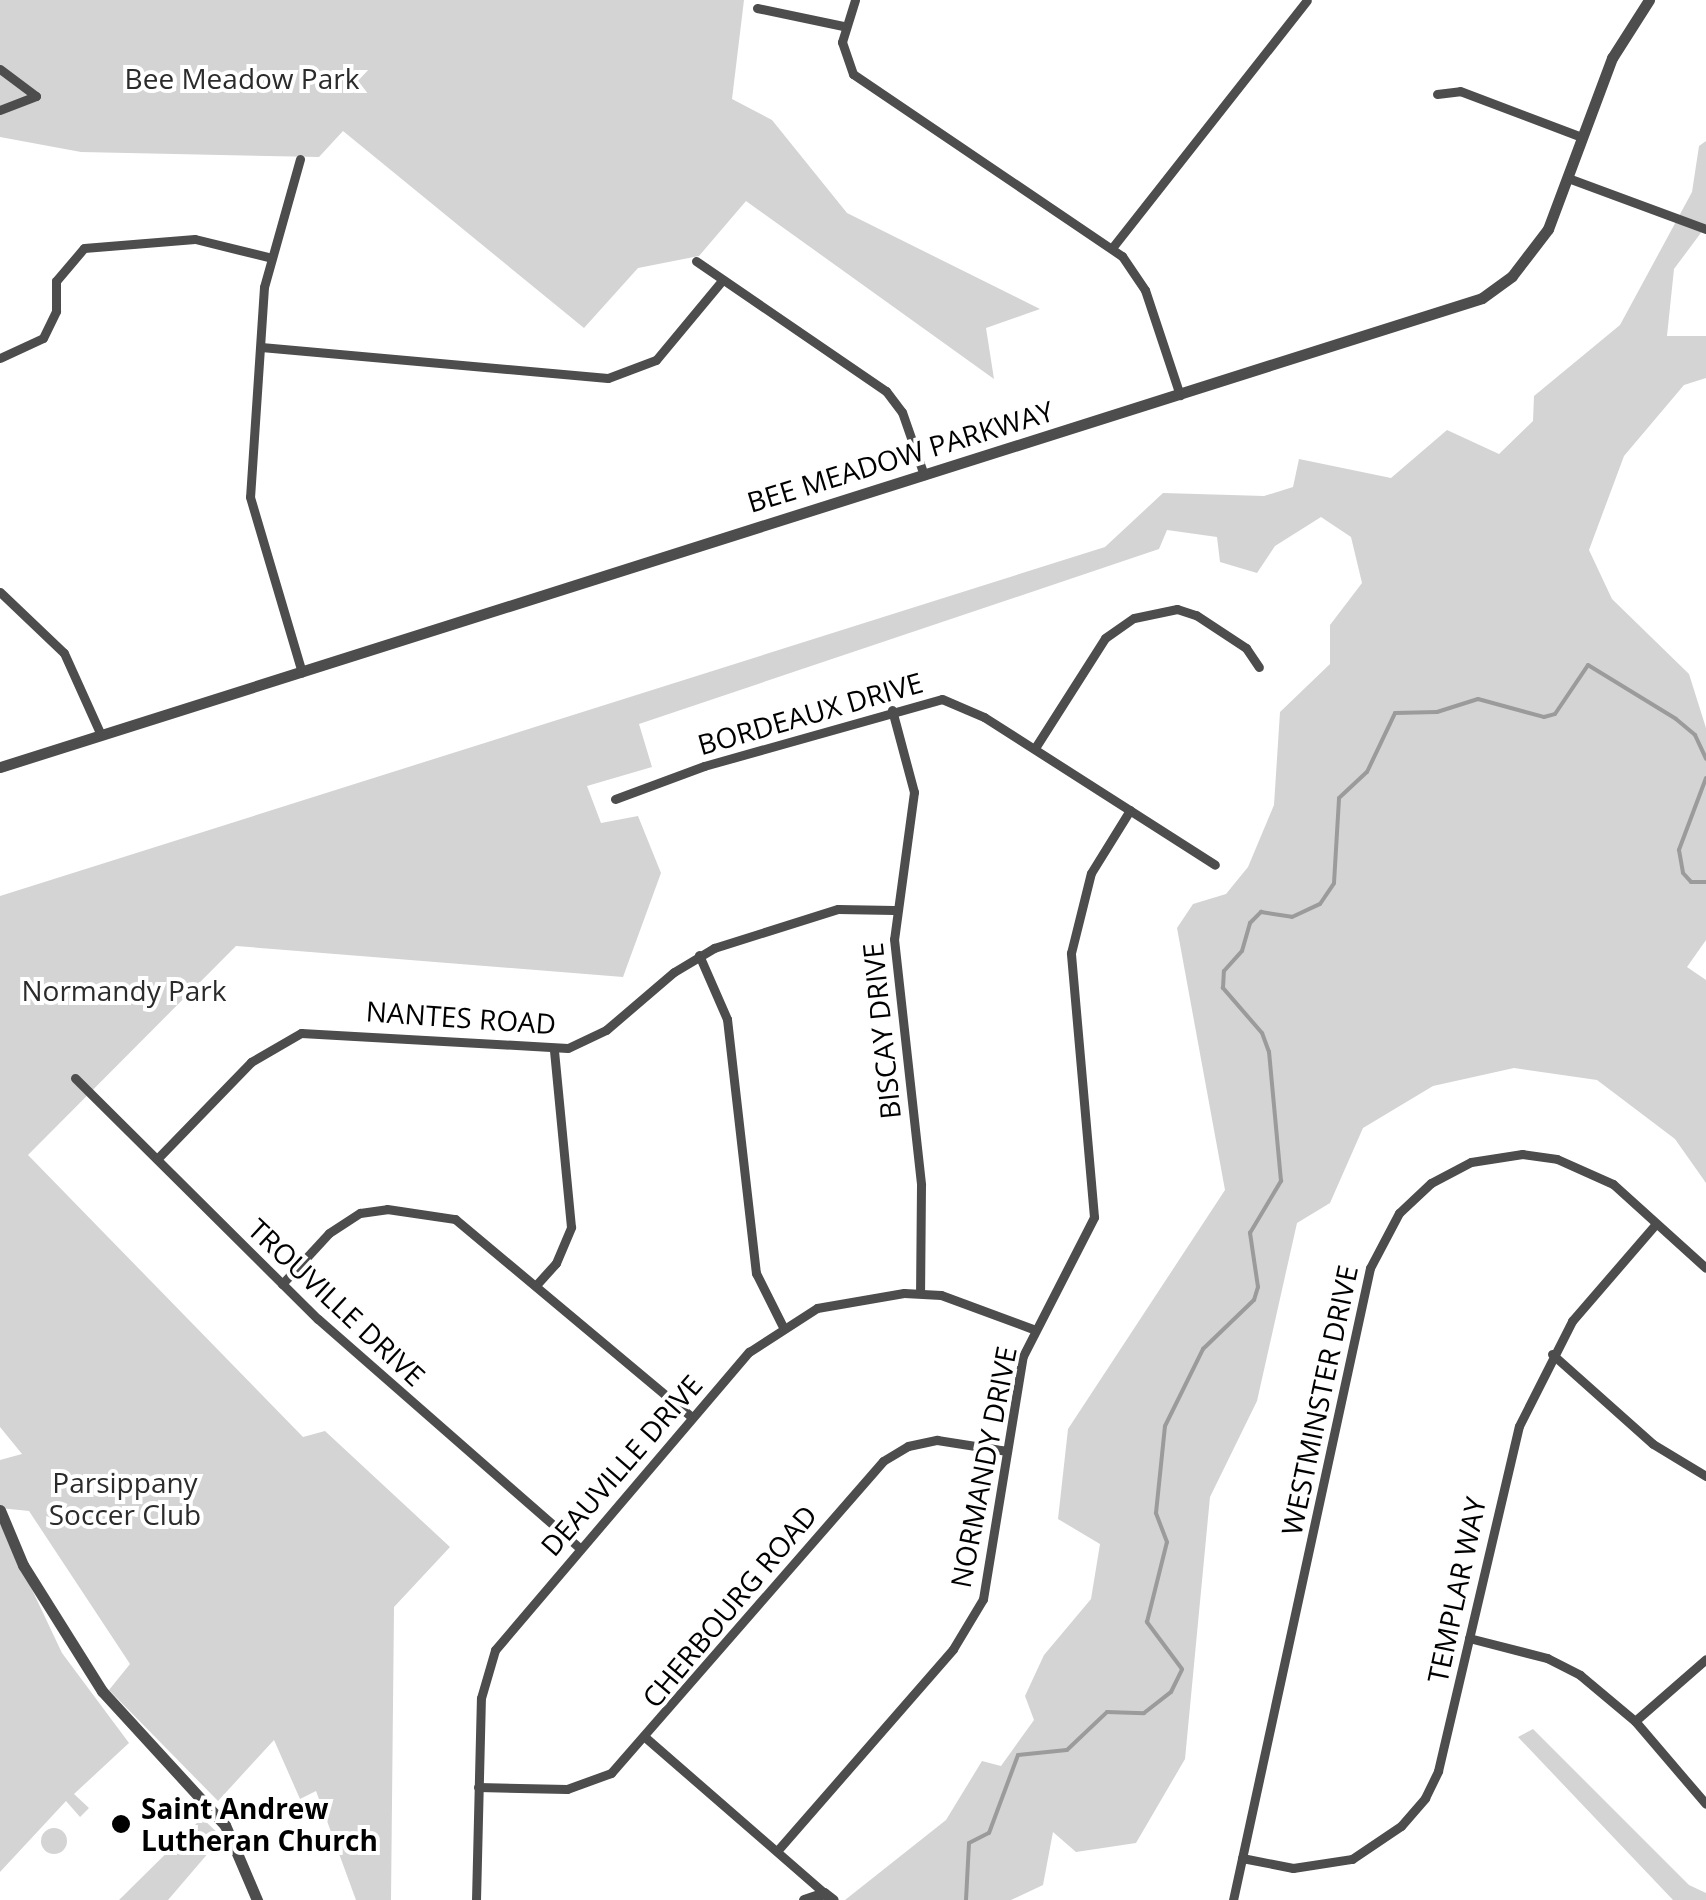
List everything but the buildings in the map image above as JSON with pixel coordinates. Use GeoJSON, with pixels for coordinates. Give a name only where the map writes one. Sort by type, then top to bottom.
{"type":"FeatureCollection","features":[{"type":"Feature","properties":{"kind":"street"},"geometry":{"type":"LineString","coordinates":[[854,0],[843,26],[847,64],[866,87],[1112,248],[1145,290],[1180,396]]}},
{"type":"Feature","properties":{"kind":"street"},"geometry":{"type":"LineString","coordinates":[[1112,248],[1308,0]]}},
{"type":"Feature","properties":{"kind":"street","name":"BEE MEADOW PARKWAY"},"geometry":{"type":"LineString","coordinates":[[0,766],[1482,298],[1540,242],[1612,58],[1649,0]]}},
{"type":"Feature","properties":{"kind":"street"},"geometry":{"type":"LineString","coordinates":[[757,8],[843,26]]}},
{"type":"Feature","properties":{"kind":"street"},"geometry":{"type":"LineString","coordinates":[[0,69],[36,96],[0,110]]}},
{"type":"Feature","properties":{"kind":"street"},"geometry":{"type":"LineString","coordinates":[[1437,94],[1460,91],[1582,137]]}},
{"type":"Feature","properties":{"kind":"street"},"geometry":{"type":"LineString","coordinates":[[300,158],[272,258],[250,497],[302,672]]}},
{"type":"Feature","properties":{"kind":"street"},"geometry":{"type":"LineString","coordinates":[[1568,178],[1706,229]]}},
{"type":"Feature","properties":{"kind":"street"},"geometry":{"type":"LineString","coordinates":[[0,358],[43,338],[54,321],[56,281],[84,248],[177,238],[272,258]]}},
{"type":"Feature","properties":{"kind":"street"},"geometry":{"type":"LineString","coordinates":[[696,262],[720,283],[886,391],[902,412],[924,475]]}},
{"type":"Feature","properties":{"kind":"street"},"geometry":{"type":"LineString","coordinates":[[261,347],[608,378],[656,360],[720,283]]}},
{"type":"Feature","properties":{"kind":"street"},"geometry":{"type":"LineString","coordinates":[[0,592],[64,653],[101,735]]}},
{"type":"Feature","properties":{"kind":"street"},"geometry":{"type":"LineString","coordinates":[[1034,748],[1105,638],[1134,618],[1177,609],[1196,615],[1246,648],[1259,667]]}},
{"type":"Feature","properties":{"kind":"street","name":"BORDEAUX DRIVE"},"geometry":{"type":"LineString","coordinates":[[614,799],[922,700],[957,703],[1216,864]]}},
{"type":"Feature","properties":{"kind":"street","name":"BISCAY DRIVE"},"geometry":{"type":"LineString","coordinates":[[892,710],[909,764],[914,818],[894,910],[920,1185],[920,1292]]}},
{"type":"Feature","properties":{"kind":"street","name":"NORMANDY DRIVE"},"geometry":{"type":"LineString","coordinates":[[777,1851],[952,1649],[977,1612],[1033,1329],[1094,1217],[1072,952],[1091,873],[1130,810]]}},
{"type":"Feature","properties":{"kind":"street","name":"NANTES ROAD"},"geometry":{"type":"LineString","coordinates":[[156,1159],[251,1062],[300,1033],[554,1050],[606,1030],[699,954],[838,908],[894,910]]}},
{"type":"Feature","properties":{"kind":"street"},"geometry":{"type":"LineString","coordinates":[[699,954],[727,1019],[756,1273],[782,1324]]}},
{"type":"Feature","properties":{"kind":"street"},"geometry":{"type":"LineString","coordinates":[[538,1283],[562,1252],[571,1226],[554,1050]]}},
{"type":"Feature","properties":{"kind":"street","name":"TROUVILLE DRIVE"},"geometry":{"type":"LineString","coordinates":[[75,1078],[282,1284],[578,1547]]}},
{"type":"Feature","properties":{"kind":"street","name":"WESTMINSTER DRIVE"},"geometry":{"type":"LineString","coordinates":[[1233,1900],[1370,1268],[1386,1232],[1413,1198],[1450,1171],[1522,1154],[1594,1172],[1706,1268]]}},
{"type":"Feature","properties":{"kind":"street"},"geometry":{"type":"LineString","coordinates":[[282,1284],[335,1228],[360,1213],[387,1209],[434,1213],[467,1224],[691,1416]]}},
{"type":"Feature","properties":{"kind":"street","name":"TEMPLAR WAY"},"geometry":{"type":"LineString","coordinates":[[1242,1858],[1293,1868],[1338,1863],[1401,1826],[1438,1771],[1505,1470],[1552,1354],[1598,1287],[1655,1226]]}},
{"type":"Feature","properties":{"kind":"street","name":"DEAUVILLE DRIVE"},"geometry":{"type":"LineString","coordinates":[[476,1900],[481,1698],[489,1664],[578,1547],[691,1416],[782,1324],[834,1304],[920,1292],[1033,1329]]}},
{"type":"Feature","properties":{"kind":"street"},"geometry":{"type":"LineString","coordinates":[[1552,1354],[1653,1444],[1706,1476]]}},
{"type":"Feature","properties":{"kind":"street","name":"CHERBOURG ROAD"},"geometry":{"type":"LineString","coordinates":[[478,1786],[582,1786],[611,1773],[646,1738],[883,1462],[908,1446],[937,1440],[1007,1451]]}},
{"type":"Feature","properties":{"kind":"street"},"geometry":{"type":"LineString","coordinates":[[0,1510],[23,1565],[102,1690],[225,1825],[257,1900]]}},
{"type":"Feature","properties":{"kind":"street"},"geometry":{"type":"LineString","coordinates":[[1468,1638],[1561,1664],[1634,1721],[1706,1804]]}},
{"type":"Feature","properties":{"kind":"street"},"geometry":{"type":"LineString","coordinates":[[1634,1721],[1706,1658]]}},
{"type":"Feature","properties":{"kind":"street"},"geometry":{"type":"LineString","coordinates":[[646,1738],[829,1897]]}},
{"type":"Feature","properties":{"kind":"street"},"geometry":{"type":"LineString","coordinates":[[804,1900],[829,1897]]}},
{"type":"Feature","properties":{"kind":"green space","name":"Bee Meadow Park"},"geometry":{"type":"Polygon","coordinates":[[[0,0],[744,0],[732,99],[772,120],[847,213],[1040,309],[986,328],[994,379],[746,201],[699,256],[638,268],[584,328],[343,131],[319,157],[81,152],[0,137],[0,0]]]}},
{"type":"Feature","properties":{"kind":"green space"},"geometry":{"type":"Polygon","coordinates":[[[1706,141],[1706,226],[1674,269],[1667,336],[1706,336],[1706,378],[1684,385],[1624,456],[1589,550],[1612,599],[1689,674],[1706,728],[1706,940],[1687,967],[1706,980],[1706,1183],[1675,1139],[1597,1080],[1514,1068],[1433,1086],[1363,1128],[1330,1203],[1297,1223],[1257,1401],[1210,1497],[1185,1759],[1136,1843],[1076,1852],[1053,1832],[1043,1885],[1011,1900],[845,1900],[946,1820],[982,1761],[1001,1766],[1034,1720],[1025,1696],[1044,1655],[1091,1599],[1100,1544],[1058,1519],[1068,1429],[1225,1190],[1177,928],[1193,904],[1226,894],[1248,867],[1274,805],[1280,712],[1330,664],[1330,625],[1362,583],[1351,537],[1321,517],[1275,546],[1257,573],[1220,562],[1217,537],[1167,530],[1159,549],[639,724],[652,767],[587,786],[601,823],[638,816],[661,873],[623,977],[236,946],[28,1155],[303,1437],[325,1431],[450,1547],[394,1607],[391,1900],[356,1900],[316,1791],[300,1799],[274,1740],[218,1801],[109,1690],[130,1664],[29,1511],[0,1508],[0,1460],[22,1454],[0,1427],[0,896],[1105,547],[1163,493],[1264,496],[1293,487],[1299,459],[1391,478],[1447,430],[1499,454],[1533,421],[1534,396],[1620,325],[1692,192],[1699,146],[1706,141]]]}},
{"type":"Feature","properties":{"kind":"green space"},"geometry":{"type":"Polygon","coordinates":[[[0,1522],[62,1653],[129,1743],[74,1794],[89,1808],[80,1817],[66,1801],[0,1872],[0,1522]]]}},
{"type":"Feature","properties":{"kind":"green space"},"geometry":{"type":"Polygon","coordinates":[[[1533,1729],[1689,1885],[1706,1893],[1706,1900],[1673,1900],[1518,1737],[1533,1729]]]}},
{"type":"Feature","properties":{"kind":"green space"},"geometry":{"type":"Polygon","coordinates":[[[202,1818],[222,1837],[168,1900],[119,1900],[202,1818]]]}},
{"type":"Feature","properties":{"kind":"green space"},"geometry":{"type":"Polygon","coordinates":[[[54,1828],[63,1832],[67,1841],[63,1850],[54,1854],[45,1850],[41,1841],[45,1832],[54,1828]]]}},
{"type":"Feature","properties":{"kind":"waterway"},"geometry":{"type":"LineString","coordinates":[[966,1900],[969,1843],[989,1833],[1018,1755],[1067,1750],[1107,1712],[1144,1713],[1171,1692],[1182,1669],[1147,1622],[1167,1542],[1156,1513],[1165,1426],[1203,1349],[1254,1300],[1258,1287],[1250,1233],[1281,1181],[1269,1052],[1262,1033],[1223,988],[1224,971],[1242,951],[1250,923],[1261,912],[1292,917],[1320,904],[1334,883],[1339,798],[1367,772],[1395,713],[1437,712],[1478,699],[1544,717],[1555,714],[1588,665],[1676,719],[1695,735],[1706,759]]}},
{"type":"Feature","properties":{"kind":"waterway"},"geometry":{"type":"LineString","coordinates":[[1706,778],[1679,850],[1683,873],[1691,882],[1706,882]]}},
{"type":"Feature","properties":{"kind":"place","name":"Saint Andrew Lutheran Church"},"geometry":{"type":"Point","coordinates":[121,1824]}},
{"type":"Feature","properties":{"kind":"park label","name":"Normandy Park"},"geometry":{"type":"Point","coordinates":[124,990]}},
{"type":"Feature","properties":{"kind":"park label","name":"Parsippany Soccer Club"},"geometry":{"type":"Point","coordinates":[125,1498]}}]}
